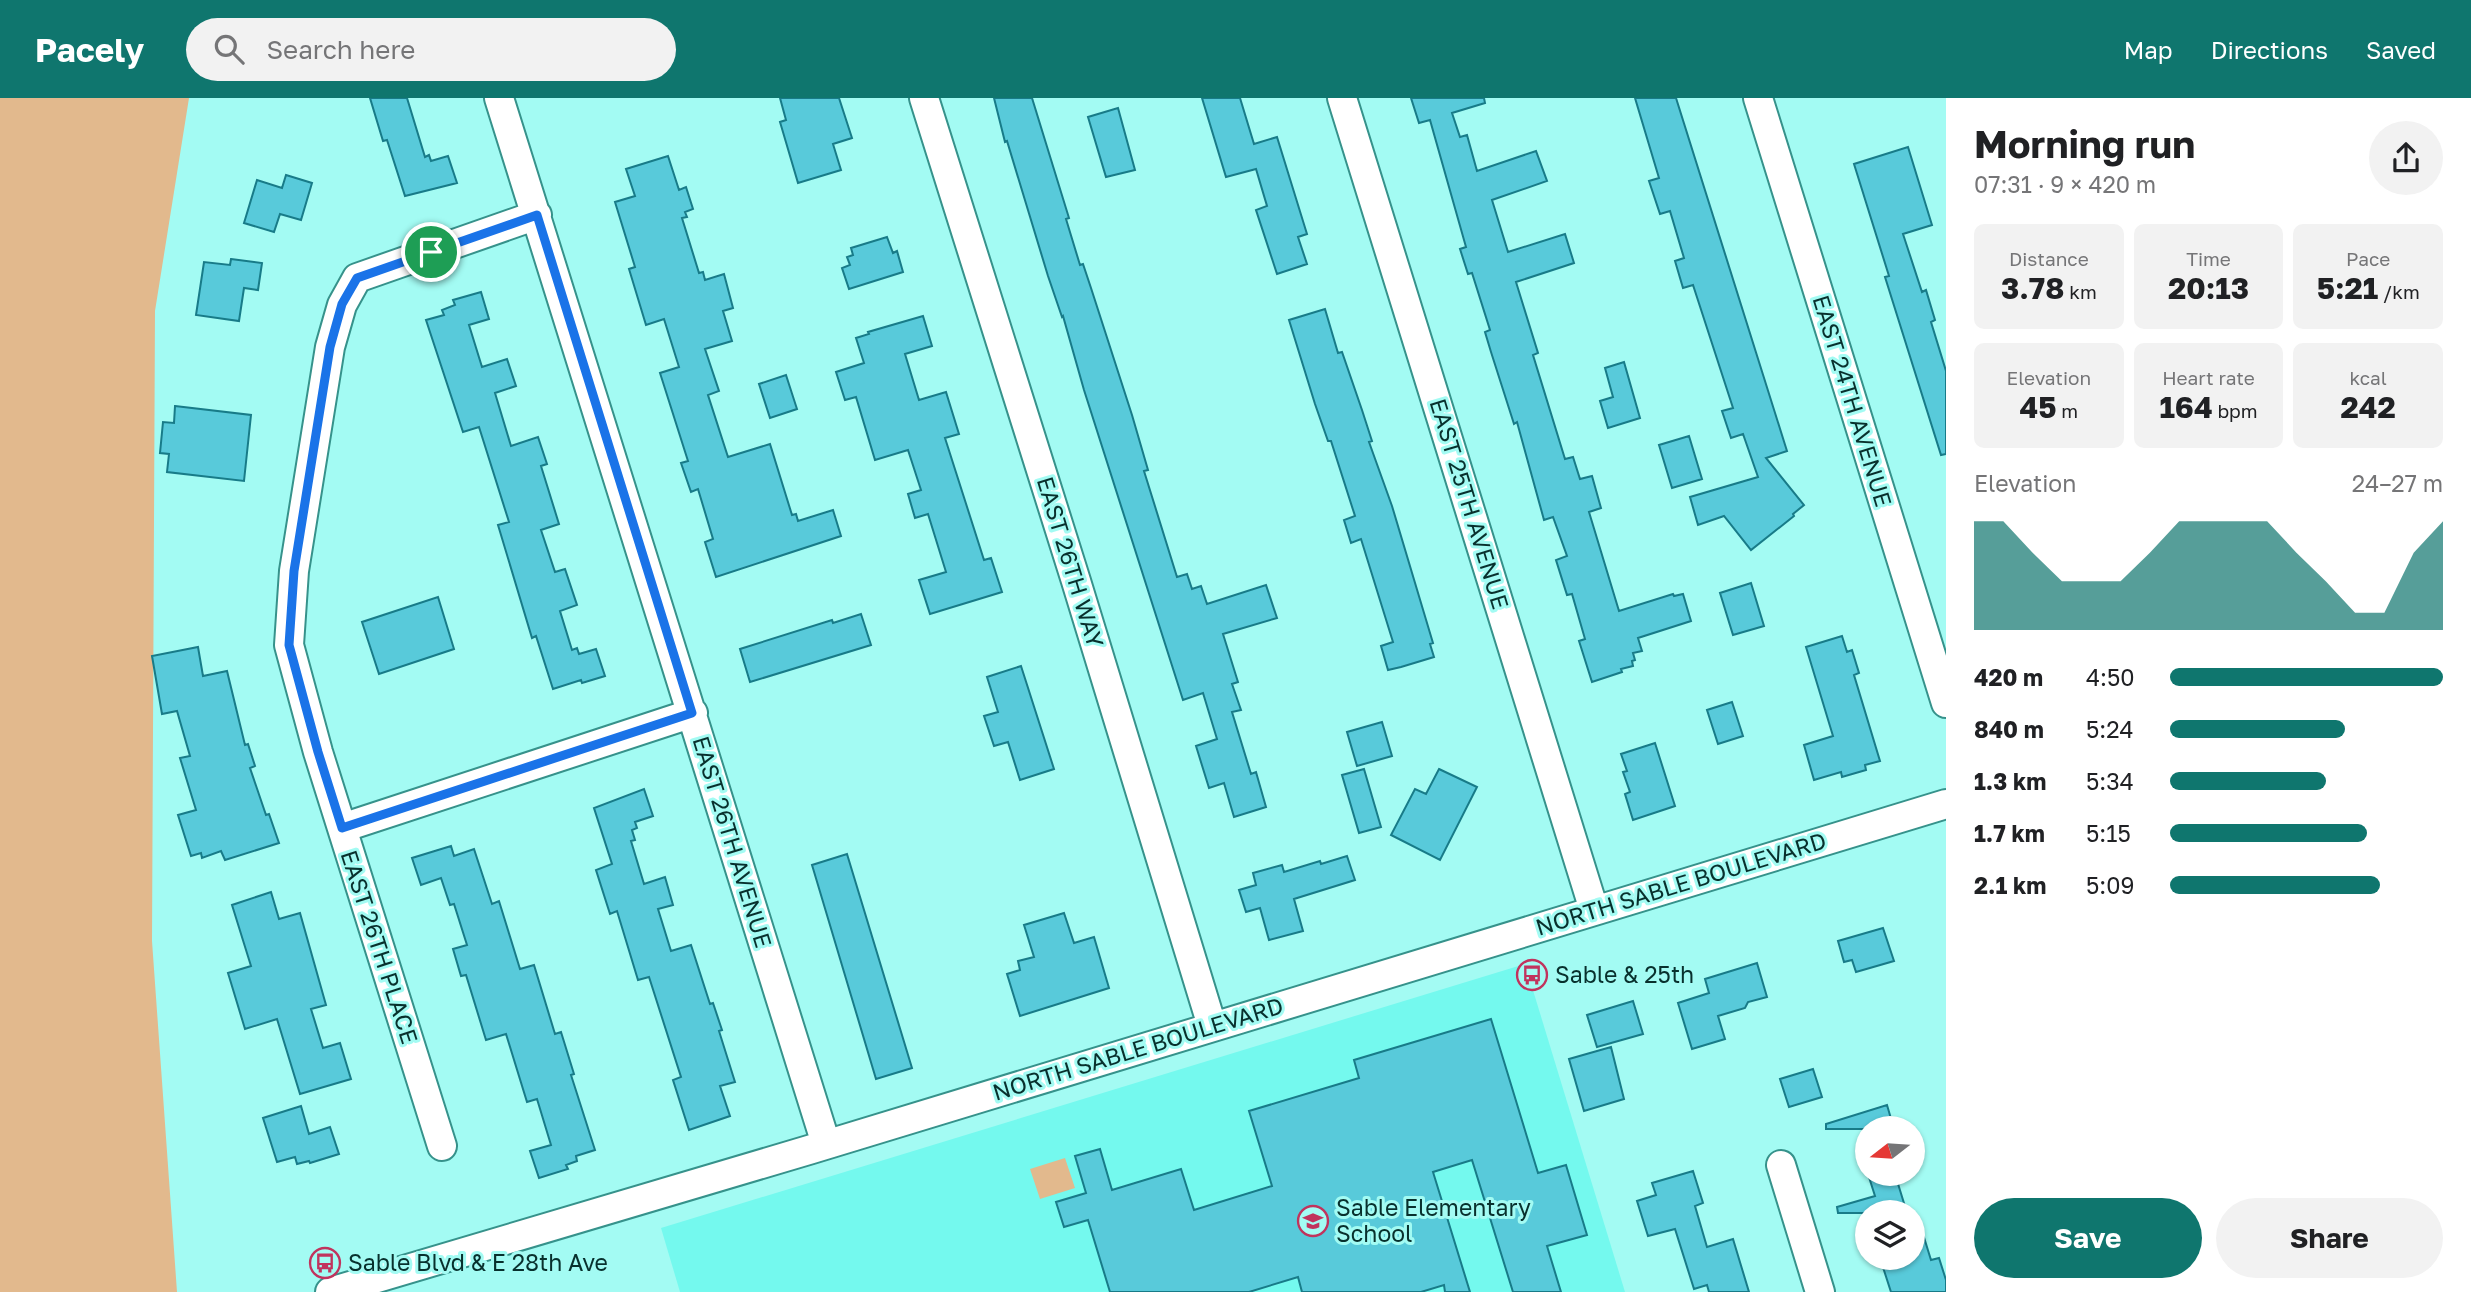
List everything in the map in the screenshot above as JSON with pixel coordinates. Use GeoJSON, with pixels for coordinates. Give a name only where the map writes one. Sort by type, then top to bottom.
{"type":"FeatureCollection","features":[{"type":"Feature","properties":{"kind":"street","name":"EAST 26TH AVENUE"},"geometry":{"type":"LineString","coordinates":[[499,98],[826,1144]]}},
{"type":"Feature","properties":{"kind":"street","name":"EAST 26TH WAY"},"geometry":{"type":"LineString","coordinates":[[924,98],[1076,581],[1212,1027]]}},
{"type":"Feature","properties":{"kind":"street","name":"EAST 25TH AVENUE"},"geometry":{"type":"LineString","coordinates":[[1342,98],[1594,910]]}},
{"type":"Feature","properties":{"kind":"street","name":"EAST 24TH AVENUE"},"geometry":{"type":"LineString","coordinates":[[1758,98],[1946,703]]}},
{"type":"Feature","properties":{"kind":"street","name":"EAST 26TH PLACE"},"geometry":{"type":"LineString","coordinates":[[442,1146],[318,752],[289,645],[294,571],[330,347],[342,304],[357,278],[537,215]]}},
{"type":"Feature","properties":{"kind":"street"},"geometry":{"type":"LineString","coordinates":[[342,828],[692,713]]}},
{"type":"Feature","properties":{"kind":"street","name":"NORTH SABLE BOULEVARD"},"geometry":{"type":"LineString","coordinates":[[330,1292],[1946,804]]}},
{"type":"Feature","properties":{"kind":"street"},"geometry":{"type":"LineString","coordinates":[[1781,1165],[1819,1292]]}},
{"type":"Feature","properties":{"kind":"shaded area"},"geometry":{"type":"Polygon","coordinates":[[[0,98],[189,98],[155,311],[152,941],[177,1292],[0,1292],[0,98]]]}},
{"type":"Feature","properties":{"kind":"shaded area"},"geometry":{"type":"Polygon","coordinates":[[[1525,964],[1625,1292],[680,1292],[661,1228],[1525,964]]]}},
{"type":"Feature","properties":{"kind":"shaded area"},"geometry":{"type":"Polygon","coordinates":[[[1065,1158],[1075,1188],[1040,1199],[1030,1169],[1065,1158]]]}},
{"type":"Feature","properties":{"kind":"building"},"geometry":{"type":"Polygon","coordinates":[[[370,98],[407,98],[425,157],[429,155],[431,161],[448,156],[457,183],[405,196],[387,140],[383,141],[370,98]]]}},
{"type":"Feature","properties":{"kind":"building"},"geometry":{"type":"Polygon","coordinates":[[[780,98],[839,98],[852,138],[833,144],[841,170],[798,183],[780,122],[786,120],[780,98]]]}},
{"type":"Feature","properties":{"kind":"building"},"geometry":{"type":"Polygon","coordinates":[[[994,98],[1032,98],[1069,218],[1066,219],[1080,265],[1083,264],[1132,415],[1148,470],[1144,471],[1177,577],[1187,574],[1192,589],[1201,586],[1207,604],[1266,585],[1277,618],[1223,634],[1238,682],[1232,684],[1241,710],[1232,712],[1251,774],[1256,772],[1266,807],[1234,817],[1224,783],[1209,788],[1196,746],[1217,739],[1203,693],[1183,700],[1063,316],[1007,141],[1005,142],[994,98]]]}},
{"type":"Feature","properties":{"kind":"building"},"geometry":{"type":"Polygon","coordinates":[[[1202,98],[1240,98],[1254,144],[1277,137],[1307,234],[1298,237],[1307,264],[1277,274],[1256,210],[1267,206],[1256,169],[1226,177],[1202,98]]]}},
{"type":"Feature","properties":{"kind":"building"},"geometry":{"type":"Polygon","coordinates":[[[1411,98],[1484,98],[1485,103],[1452,113],[1460,137],[1467,135],[1477,171],[1536,151],[1547,181],[1492,200],[1508,252],[1565,234],[1574,263],[1516,282],[1538,353],[1533,355],[1565,459],[1573,457],[1580,479],[1592,476],[1601,508],[1589,512],[1619,611],[1673,594],[1683,594],[1691,621],[1638,638],[1642,651],[1633,653],[1633,666],[1621,669],[1622,672],[1592,682],[1579,641],[1585,639],[1572,594],[1567,595],[1556,560],[1567,556],[1553,517],[1544,520],[1517,422],[1514,424],[1491,352],[1485,332],[1490,330],[1472,273],[1468,274],[1460,249],[1466,247],[1430,120],[1419,123],[1411,98]]]}},
{"type":"Feature","properties":{"kind":"building"},"geometry":{"type":"Polygon","coordinates":[[[1635,98],[1676,98],[1787,451],[1766,458],[1804,505],[1751,550],[1724,516],[1698,525],[1690,497],[1758,477],[1743,434],[1731,438],[1722,411],[1733,408],[1693,285],[1683,288],[1675,261],[1684,258],[1670,211],[1660,214],[1649,181],[1659,178],[1635,98]]]}},
{"type":"Feature","properties":{"kind":"building"},"geometry":{"type":"Polygon","coordinates":[[[1118,108],[1135,170],[1106,177],[1088,117],[1118,108]]]}},
{"type":"Feature","properties":{"kind":"building"},"geometry":{"type":"Polygon","coordinates":[[[1908,147],[1932,225],[1903,234],[1922,292],[1926,290],[1935,320],[1931,322],[1946,371],[1946,454],[1941,455],[1885,277],[1889,276],[1854,164],[1908,147]]]}},
{"type":"Feature","properties":{"kind":"building"},"geometry":{"type":"Polygon","coordinates":[[[668,156],[679,190],[686,187],[693,209],[685,212],[687,217],[682,218],[699,273],[703,272],[705,280],[724,274],[733,308],[723,311],[732,341],[705,349],[719,391],[708,395],[728,457],[770,444],[792,515],[796,514],[798,521],[833,510],[841,536],[716,577],[705,542],[713,539],[698,489],[691,492],[681,463],[688,461],[660,373],[679,367],[664,319],[646,325],[629,269],[635,267],[615,202],[635,196],[626,169],[668,156]]]}},
{"type":"Feature","properties":{"kind":"building"},"geometry":{"type":"Polygon","coordinates":[[[286,175],[312,183],[301,220],[280,214],[274,232],[244,223],[257,180],[282,188],[286,175]]]}},
{"type":"Feature","properties":{"kind":"building"},"geometry":{"type":"Polygon","coordinates":[[[887,237],[893,253],[897,251],[903,272],[849,289],[842,268],[850,265],[847,257],[853,255],[851,248],[887,237]]]}},
{"type":"Feature","properties":{"kind":"building"},"geometry":{"type":"Polygon","coordinates":[[[231,259],[262,263],[258,290],[244,288],[239,321],[196,315],[204,262],[230,265],[231,259]]]}},
{"type":"Feature","properties":{"kind":"building"},"geometry":{"type":"Polygon","coordinates":[[[481,292],[489,319],[469,325],[482,367],[507,359],[516,386],[495,393],[511,446],[538,437],[547,464],[541,466],[559,524],[541,530],[555,572],[565,569],[577,605],[560,611],[572,650],[577,648],[579,654],[596,649],[605,676],[582,683],[581,680],[553,689],[536,636],[532,638],[498,525],[509,522],[479,427],[463,432],[426,320],[444,315],[442,310],[455,305],[453,300],[481,292]]]}},
{"type":"Feature","properties":{"kind":"building"},"geometry":{"type":"Polygon","coordinates":[[[1325,309],[1338,353],[1342,352],[1362,410],[1372,441],[1369,442],[1392,506],[1433,643],[1430,644],[1434,657],[1388,670],[1381,646],[1393,642],[1361,539],[1351,543],[1344,520],[1355,516],[1331,441],[1328,441],[1315,404],[1289,320],[1325,309]]]}},
{"type":"Feature","properties":{"kind":"building"},"geometry":{"type":"Polygon","coordinates":[[[923,316],[932,346],[905,354],[919,400],[946,392],[959,434],[945,438],[984,560],[991,558],[1002,592],[930,614],[919,580],[946,572],[928,514],[915,518],[908,494],[921,490],[908,450],[875,460],[856,397],[845,400],[836,372],[864,363],[856,338],[923,316]]]}},
{"type":"Feature","properties":{"kind":"building"},"geometry":{"type":"Polygon","coordinates":[[[1624,362],[1640,418],[1608,428],[1600,401],[1613,397],[1605,368],[1624,362]]]}},
{"type":"Feature","properties":{"kind":"building"},"geometry":{"type":"Polygon","coordinates":[[[786,375],[797,409],[770,418],[759,384],[786,375]]]}},
{"type":"Feature","properties":{"kind":"building"},"geometry":{"type":"Polygon","coordinates":[[[175,406],[251,415],[244,481],[167,472],[169,454],[160,453],[163,422],[174,423],[175,406]]]}},
{"type":"Feature","properties":{"kind":"building"},"geometry":{"type":"Polygon","coordinates":[[[1689,436],[1702,479],[1672,488],[1659,445],[1689,436]]]}},
{"type":"Feature","properties":{"kind":"building"},"geometry":{"type":"Polygon","coordinates":[[[1751,583],[1764,626],[1733,635],[1720,593],[1751,583]]]}},
{"type":"Feature","properties":{"kind":"building"},"geometry":{"type":"Polygon","coordinates":[[[438,597],[454,649],[379,674],[362,622],[438,597]]]}},
{"type":"Feature","properties":{"kind":"building"},"geometry":{"type":"Polygon","coordinates":[[[861,614],[871,645],[750,682],[740,649],[832,620],[833,623],[861,614]]]}},
{"type":"Feature","properties":{"kind":"building"},"geometry":{"type":"Polygon","coordinates":[[[1842,636],[1847,652],[1852,650],[1859,673],[1854,675],[1880,761],[1865,765],[1866,770],[1842,777],[1841,772],[1814,780],[1804,745],[1833,736],[1806,647],[1842,636]]]}},
{"type":"Feature","properties":{"kind":"building"},"geometry":{"type":"Polygon","coordinates":[[[198,647],[203,676],[227,671],[245,745],[248,744],[255,766],[250,768],[279,843],[225,860],[221,851],[202,858],[201,853],[191,856],[178,815],[196,810],[180,758],[190,756],[177,711],[162,714],[152,656],[198,647]]]}},
{"type":"Feature","properties":{"kind":"building"},"geometry":{"type":"Polygon","coordinates":[[[1021,666],[1054,769],[1020,780],[1008,742],[994,746],[984,716],[998,712],[987,677],[1021,666]]]}},
{"type":"Feature","properties":{"kind":"building"},"geometry":{"type":"Polygon","coordinates":[[[1732,702],[1743,736],[1718,744],[1707,710],[1732,702]]]}},
{"type":"Feature","properties":{"kind":"building"},"geometry":{"type":"Polygon","coordinates":[[[1382,722],[1392,756],[1357,766],[1347,732],[1382,722]]]}},
{"type":"Feature","properties":{"kind":"building"},"geometry":{"type":"Polygon","coordinates":[[[1655,743],[1675,806],[1633,820],[1625,794],[1630,792],[1623,772],[1627,771],[1621,754],[1655,743]]]}},
{"type":"Feature","properties":{"kind":"building"},"geometry":{"type":"Polygon","coordinates":[[[1364,769],[1381,827],[1359,833],[1342,775],[1364,769]]]}},
{"type":"Feature","properties":{"kind":"building"},"geometry":{"type":"Polygon","coordinates":[[[1439,769],[1477,787],[1440,860],[1391,835],[1415,789],[1426,794],[1439,769]]]}},
{"type":"Feature","properties":{"kind":"building"},"geometry":{"type":"Polygon","coordinates":[[[644,789],[653,816],[635,822],[637,828],[632,830],[635,840],[631,841],[644,884],[665,877],[673,905],[658,909],[671,951],[691,945],[710,1004],[713,1003],[722,1030],[719,1031],[735,1082],[720,1086],[730,1116],[689,1130],[673,1080],[681,1077],[649,977],[638,980],[617,911],[610,914],[596,870],[612,864],[594,808],[644,789]]]}},
{"type":"Feature","properties":{"kind":"building"},"geometry":{"type":"Polygon","coordinates":[[[451,846],[454,856],[474,849],[492,904],[499,901],[520,969],[534,965],[555,1034],[561,1032],[574,1074],[571,1075],[595,1150],[576,1156],[577,1161],[566,1165],[568,1169],[539,1178],[530,1151],[551,1145],[537,1099],[527,1102],[506,1034],[486,1040],[466,975],[461,976],[453,949],[467,945],[454,904],[450,905],[441,878],[421,885],[412,858],[451,846]]]}},
{"type":"Feature","properties":{"kind":"building"},"geometry":{"type":"Polygon","coordinates":[[[847,854],[912,1068],[876,1079],[812,865],[847,854]]]}},
{"type":"Feature","properties":{"kind":"building"},"geometry":{"type":"Polygon","coordinates":[[[1347,856],[1355,880],[1294,899],[1303,931],[1269,940],[1260,908],[1246,912],[1239,890],[1256,885],[1253,873],[1282,865],[1284,872],[1347,856]]]}},
{"type":"Feature","properties":{"kind":"building"},"geometry":{"type":"Polygon","coordinates":[[[271,892],[279,919],[300,913],[326,1005],[311,1009],[323,1048],[340,1043],[351,1079],[300,1094],[277,1019],[245,1029],[228,973],[251,966],[232,905],[271,892]]]}},
{"type":"Feature","properties":{"kind":"building"},"geometry":{"type":"Polygon","coordinates":[[[1064,913],[1074,943],[1094,937],[1109,988],[1020,1016],[1007,974],[1020,970],[1018,961],[1034,957],[1024,925],[1064,913]]]}},
{"type":"Feature","properties":{"kind":"building"},"geometry":{"type":"Polygon","coordinates":[[[1883,928],[1894,961],[1856,972],[1852,960],[1844,962],[1838,941],[1883,928]]]}},
{"type":"Feature","properties":{"kind":"building"},"geometry":{"type":"Polygon","coordinates":[[[1757,963],[1767,997],[1748,1002],[1745,1008],[1718,1016],[1725,1039],[1692,1049],[1678,1003],[1709,993],[1705,979],[1757,963]]]}},
{"type":"Feature","properties":{"kind":"building"},"geometry":{"type":"Polygon","coordinates":[[[1633,1001],[1643,1034],[1597,1047],[1587,1015],[1633,1001]]]}},
{"type":"Feature","properties":{"kind":"building"},"geometry":{"type":"Polygon","coordinates":[[[1491,1019],[1538,1173],[1566,1165],[1587,1235],[1547,1246],[1561,1292],[1513,1292],[1472,1160],[1433,1172],[1470,1292],[1445,1292],[1444,1285],[1421,1292],[1302,1292],[1298,1277],[1249,1292],[1110,1292],[1088,1220],[1064,1227],[1056,1202],[1086,1193],[1075,1156],[1100,1149],[1112,1190],[1181,1169],[1194,1210],[1272,1186],[1249,1111],[1359,1078],[1354,1060],[1491,1019]]]}},
{"type":"Feature","properties":{"kind":"building"},"geometry":{"type":"Polygon","coordinates":[[[1611,1047],[1624,1099],[1584,1111],[1569,1059],[1611,1047]]]}},
{"type":"Feature","properties":{"kind":"building"},"geometry":{"type":"Polygon","coordinates":[[[1813,1069],[1822,1097],[1789,1107],[1780,1079],[1813,1069]]]}},
{"type":"Feature","properties":{"kind":"building"},"geometry":{"type":"Polygon","coordinates":[[[1887,1105],[1890,1116],[1855,1116],[1855,1129],[1826,1129],[1826,1124],[1887,1105]]]}},
{"type":"Feature","properties":{"kind":"building"},"geometry":{"type":"Polygon","coordinates":[[[301,1106],[309,1134],[330,1127],[339,1154],[310,1163],[297,1164],[295,1157],[277,1162],[263,1118],[301,1106]]]}},
{"type":"Feature","properties":{"kind":"building"},"geometry":{"type":"Polygon","coordinates":[[[1693,1171],[1703,1203],[1695,1206],[1707,1247],[1733,1239],[1749,1292],[1709,1292],[1707,1285],[1694,1289],[1675,1229],[1648,1236],[1637,1201],[1656,1195],[1652,1183],[1693,1171]]]}},
{"type":"Feature","properties":{"kind":"building"},"geometry":{"type":"Polygon","coordinates":[[[1872,1186],[1899,1186],[1903,1200],[1861,1200],[1875,1196],[1872,1186]]]}},
{"type":"Feature","properties":{"kind":"building"},"geometry":{"type":"Polygon","coordinates":[[[1855,1202],[1855,1213],[1838,1213],[1837,1207],[1855,1202]]]}},
{"type":"Feature","properties":{"kind":"building"},"geometry":{"type":"Polygon","coordinates":[[[1925,1241],[1931,1260],[1939,1258],[1946,1280],[1946,1292],[1891,1292],[1884,1270],[1925,1270],[1925,1241]]]}},
{"type":"Feature","properties":{"kind":"place","name":"Sable & 25th"},"geometry":{"type":"Point","coordinates":[1532,975]}},
{"type":"Feature","properties":{"kind":"place","name":"Sable Elementary School"},"geometry":{"type":"Point","coordinates":[1313,1221]}},
{"type":"Feature","properties":{"kind":"place","name":"Sable Blvd & E 28th Ave"},"geometry":{"type":"Point","coordinates":[325,1263]}},
{"type":"Feature","properties":{"kind":"route"},"geometry":{"type":"LineString","coordinates":[[537,215],[692,713],[342,828],[289,645],[294,571],[330,347],[342,304],[357,278],[431,252],[537,215]]}}]}
